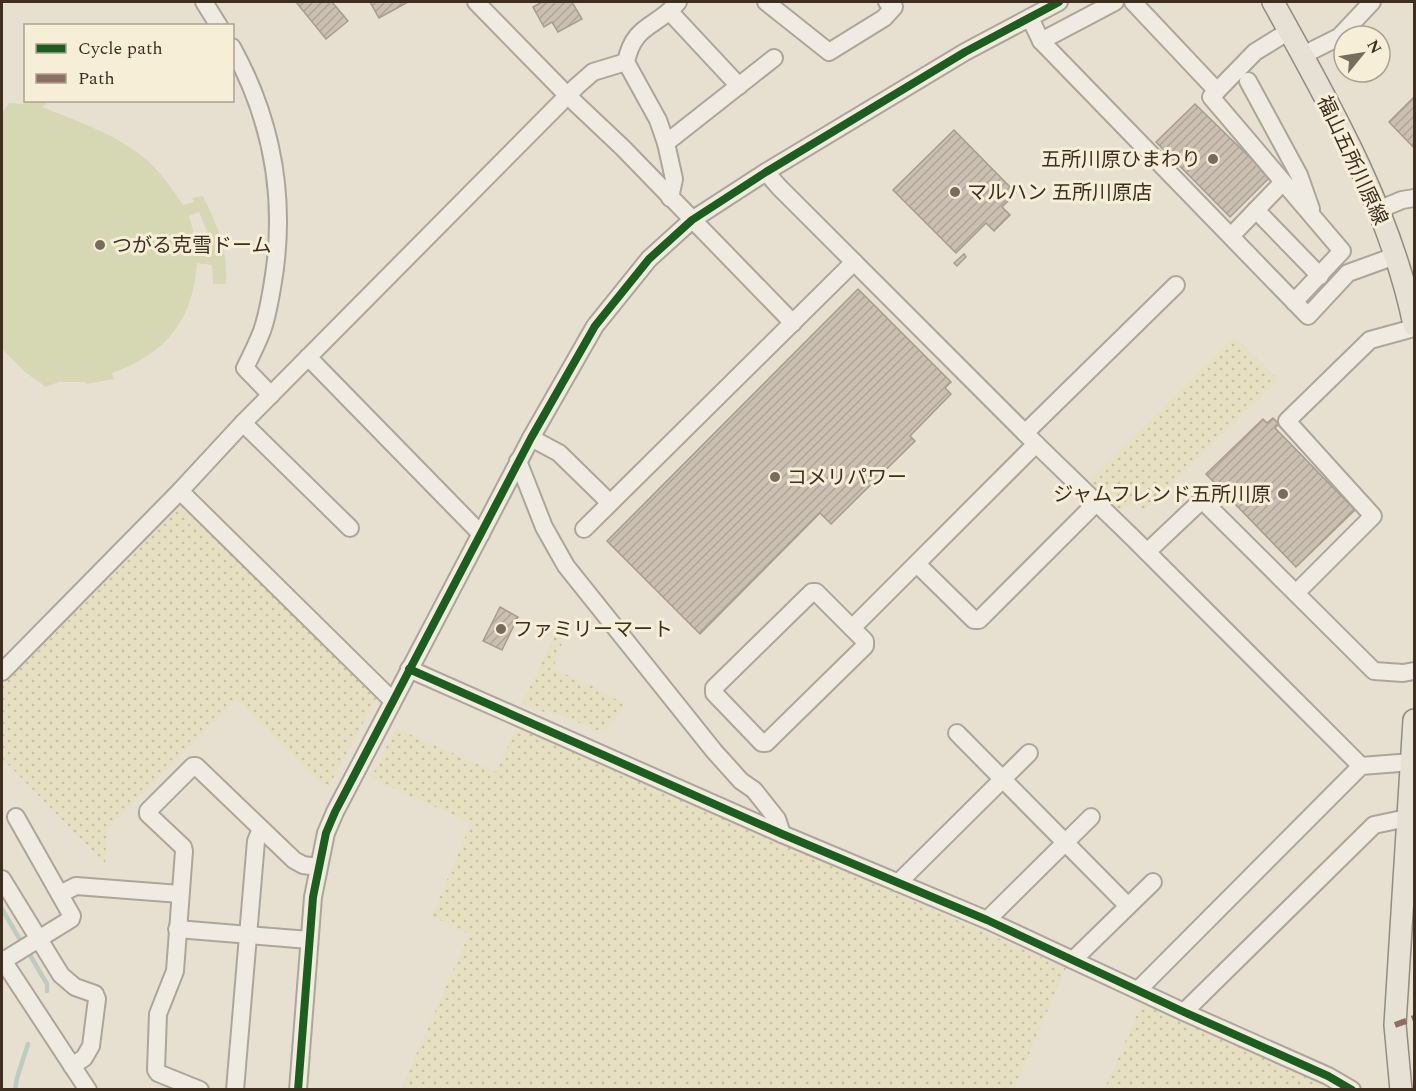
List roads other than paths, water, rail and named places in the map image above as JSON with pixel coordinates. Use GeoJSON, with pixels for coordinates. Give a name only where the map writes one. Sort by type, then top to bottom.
{"type":"FeatureCollection","features":[{"type":"Feature","properties":{"kind":"main road","name":"福山五所川原線"},"geometry":{"type":"LineString","coordinates":[[1273,2],[1303,55],[1367,183],[1395,256],[1414,326]]}},
{"type":"Feature","properties":{"kind":"main road"},"geometry":{"type":"LineString","coordinates":[[1401,1089],[1395,1025],[1408,904],[1407,818],[1414,720]]}},
{"type":"Feature","properties":{"kind":"street"},"geometry":{"type":"LineString","coordinates":[[204,2],[218,24]]}},
{"type":"Feature","properties":{"kind":"street"},"geometry":{"type":"LineString","coordinates":[[476,2],[568,96],[623,148],[793,323]]}},
{"type":"Feature","properties":{"kind":"street"},"geometry":{"type":"LineString","coordinates":[[766,2],[829,52],[884,18],[894,7],[887,2]]}},
{"type":"Feature","properties":{"kind":"street"},"geometry":{"type":"LineString","coordinates":[[298,1089],[309,940],[318,867],[326,833],[334,812],[518,461],[595,326],[649,259],[692,220],[945,63],[1059,2]]}},
{"type":"Feature","properties":{"kind":"street"},"geometry":{"type":"LineString","coordinates":[[1041,41],[1115,2]]}},
{"type":"Feature","properties":{"kind":"street"},"geometry":{"type":"LineString","coordinates":[[1133,2],[1217,91]]}},
{"type":"Feature","properties":{"kind":"street"},"geometry":{"type":"LineString","coordinates":[[1303,55],[1338,37],[1372,2]]}},
{"type":"Feature","properties":{"kind":"street"},"geometry":{"type":"LineString","coordinates":[[670,198],[674,179],[666,144],[658,120],[626,62],[629,45],[642,29],[674,7],[739,86]]}},
{"type":"Feature","properties":{"kind":"street"},"geometry":{"type":"LineString","coordinates":[[1030,18],[1041,41],[1308,316],[1348,273],[1395,256]]}},
{"type":"Feature","properties":{"kind":"street"},"geometry":{"type":"LineString","coordinates":[[1289,31],[1255,52],[1211,97],[1342,252],[1294,302]]}},
{"type":"Feature","properties":{"kind":"street"},"geometry":{"type":"LineString","coordinates":[[234,51],[249,78],[263,115],[275,168],[279,214],[272,292],[262,330],[245,368],[271,395]]}},
{"type":"Feature","properties":{"kind":"street"},"geometry":{"type":"LineString","coordinates":[[666,144],[774,58]]}},
{"type":"Feature","properties":{"kind":"street"},"geometry":{"type":"LineString","coordinates":[[2,672],[243,423],[568,96],[593,72],[626,62]]}},
{"type":"Feature","properties":{"kind":"street"},"geometry":{"type":"LineString","coordinates":[[1248,81],[1299,175],[1314,217]]}},
{"type":"Feature","properties":{"kind":"street"},"geometry":{"type":"LineString","coordinates":[[766,172],[779,188],[1361,766]]}},
{"type":"Feature","properties":{"kind":"street"},"geometry":{"type":"LineString","coordinates":[[1231,236],[1283,182]]}},
{"type":"Feature","properties":{"kind":"street"},"geometry":{"type":"LineString","coordinates":[[1378,210],[1402,200],[1414,198]]}},
{"type":"Feature","properties":{"kind":"street"},"geometry":{"type":"LineString","coordinates":[[1256,210],[1320,276]]}},
{"type":"Feature","properties":{"kind":"street"},"geometry":{"type":"LineString","coordinates":[[584,529],[854,262]]}},
{"type":"Feature","properties":{"kind":"street"},"geometry":{"type":"LineString","coordinates":[[852,628],[917,564],[1176,285]]}},
{"type":"Feature","properties":{"kind":"street"},"geometry":{"type":"LineString","coordinates":[[1296,593],[1373,516],[1287,421],[1370,340],[1414,326]]}},
{"type":"Feature","properties":{"kind":"street"},"geometry":{"type":"LineString","coordinates":[[308,357],[481,534]]}},
{"type":"Feature","properties":{"kind":"street"},"geometry":{"type":"LineString","coordinates":[[243,423],[350,528]]}},
{"type":"Feature","properties":{"kind":"street"},"geometry":{"type":"LineString","coordinates":[[531,438],[559,453],[610,503]]}},
{"type":"Feature","properties":{"kind":"street"},"geometry":{"type":"LineString","coordinates":[[518,461],[544,527],[566,566],[714,751],[741,781],[754,790],[777,819],[782,834]]}},
{"type":"Feature","properties":{"kind":"street"},"geometry":{"type":"LineString","coordinates":[[180,490],[392,700]]}},
{"type":"Feature","properties":{"kind":"street"},"geometry":{"type":"LineString","coordinates":[[1147,552],[1202,500],[1374,670],[1403,673],[1414,671]]}},
{"type":"Feature","properties":{"kind":"street"},"geometry":{"type":"LineString","coordinates":[[917,564],[974,620],[979,620],[1096,502]]}},
{"type":"Feature","properties":{"kind":"street"},"geometry":{"type":"LineString","coordinates":[[816,591],[852,628],[865,641],[865,646],[766,743],[762,743],[714,693],[714,688],[812,592],[816,591]]}},
{"type":"Feature","properties":{"kind":"street"},"geometry":{"type":"LineString","coordinates":[[409,669],[782,834],[987,920],[1352,1089]]}},
{"type":"Feature","properties":{"kind":"street"},"geometry":{"type":"LineString","coordinates":[[957,733],[1128,906]]}},
{"type":"Feature","properties":{"kind":"street"},"geometry":{"type":"LineString","coordinates":[[898,883],[1029,753]]}},
{"type":"Feature","properties":{"kind":"street"},"geometry":{"type":"LineString","coordinates":[[1138,990],[1361,766],[1412,762]]}},
{"type":"Feature","properties":{"kind":"street"},"geometry":{"type":"LineString","coordinates":[[201,1089],[158,1073],[156,1070],[158,1014],[175,971],[183,847],[148,814],[148,811],[193,766],[196,766],[294,860],[303,866],[318,867]]}},
{"type":"Feature","properties":{"kind":"street"},"geometry":{"type":"LineString","coordinates":[[16,817],[72,916],[71,919],[2,960],[88,1089]]}},
{"type":"Feature","properties":{"kind":"street"},"geometry":{"type":"LineString","coordinates":[[987,920],[1091,817]]}},
{"type":"Feature","properties":{"kind":"street"},"geometry":{"type":"LineString","coordinates":[[1184,1012],[1374,825],[1407,818]]}},
{"type":"Feature","properties":{"kind":"street"},"geometry":{"type":"LineString","coordinates":[[235,1089],[256,841],[261,829]]}},
{"type":"Feature","properties":{"kind":"street"},"geometry":{"type":"LineString","coordinates":[[2,879],[67,982],[95,994],[97,999],[91,1046],[84,1058],[72,1066]]}},
{"type":"Feature","properties":{"kind":"street"},"geometry":{"type":"LineString","coordinates":[[1073,960],[1153,882]]}},
{"type":"Feature","properties":{"kind":"street"},"geometry":{"type":"LineString","coordinates":[[60,894],[75,886],[180,894]]}},
{"type":"Feature","properties":{"kind":"street"},"geometry":{"type":"LineString","coordinates":[[177,929],[309,940]]}},
{"type":"Feature","properties":{"kind":"waterway"},"geometry":{"type":"LineString","coordinates":[[2,909],[19,938]]}},
{"type":"Feature","properties":{"kind":"waterway"},"geometry":{"type":"LineString","coordinates":[[30,955],[47,984],[47,991]]}},
{"type":"Feature","properties":{"kind":"waterway"},"geometry":{"type":"LineString","coordinates":[[15,1090],[28,1044]]}},
{"type":"Feature","properties":{"kind":"place","name":"五所川原ひまわり"},"geometry":{"type":"Point","coordinates":[1213,159]}},
{"type":"Feature","properties":{"kind":"place","name":"マルハン 五所川原店"},"geometry":{"type":"Point","coordinates":[955,192]}},
{"type":"Feature","properties":{"kind":"place","name":"つがる克雪ドーム"},"geometry":{"type":"Point","coordinates":[100,245]}},
{"type":"Feature","properties":{"kind":"place","name":"コメリパワー"},"geometry":{"type":"Point","coordinates":[775,477]}},
{"type":"Feature","properties":{"kind":"place","name":"ジャムフレンド五所川原"},"geometry":{"type":"Point","coordinates":[1283,494]}},
{"type":"Feature","properties":{"kind":"place","name":"ファミリーマート"},"geometry":{"type":"Point","coordinates":[501,629]}}]}
